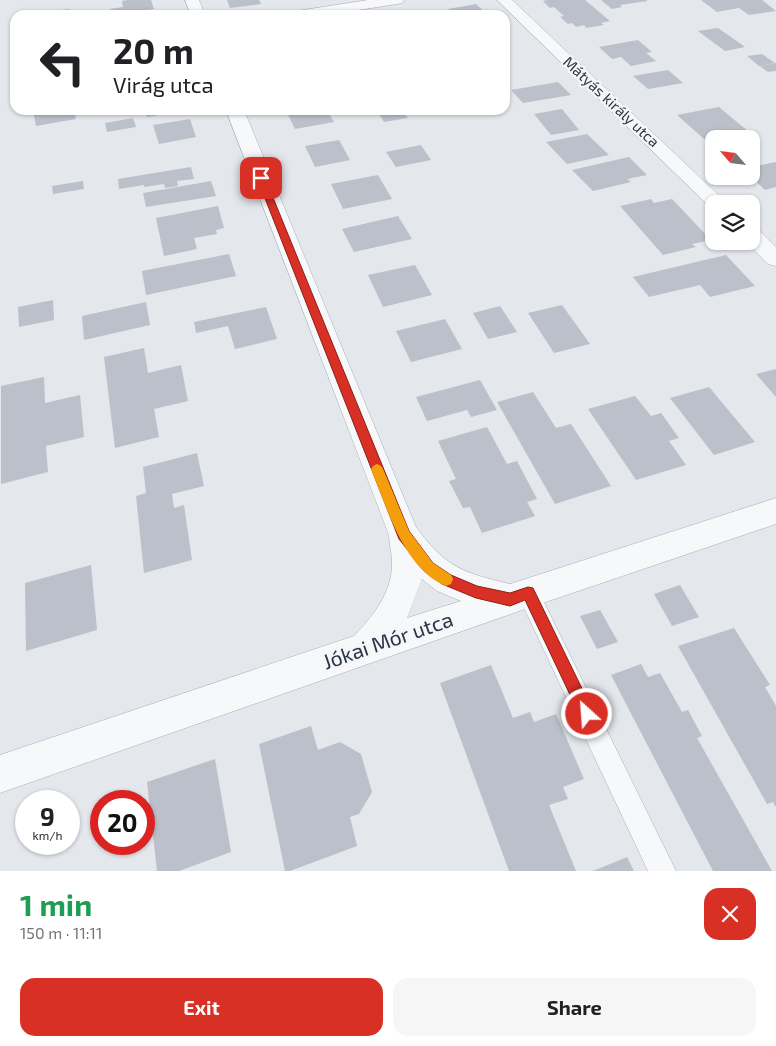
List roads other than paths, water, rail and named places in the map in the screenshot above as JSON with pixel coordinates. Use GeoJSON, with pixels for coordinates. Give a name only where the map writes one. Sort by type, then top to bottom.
{"type":"FeatureCollection","features":[{"type":"Feature","properties":{"kind":"street"},"geometry":{"type":"LineString","coordinates":[[330,10],[397,0]]}},
{"type":"Feature","properties":{"kind":"street","name":"Mátyás király utca"},"geometry":{"type":"LineString","coordinates":[[504,0],[709,195]]}},
{"type":"Feature","properties":{"kind":"street"},"geometry":{"type":"LineString","coordinates":[[237,115],[404,535],[408,565],[405,584],[396,609],[386,627],[365,649]]}},
{"type":"Feature","properties":{"kind":"street"},"geometry":{"type":"LineString","coordinates":[[760,244],[776,259]]}},
{"type":"Feature","properties":{"kind":"street","name":"Jókai Mór utca"},"geometry":{"type":"LineString","coordinates":[[0,774],[519,596],[776,511]]}},
{"type":"Feature","properties":{"kind":"street"},"geometry":{"type":"LineString","coordinates":[[404,535],[428,567],[447,580],[476,592],[519,596]]}},
{"type":"Feature","properties":{"kind":"lane"},"geometry":{"type":"LineString","coordinates":[[519,596],[662,871]]}}]}
